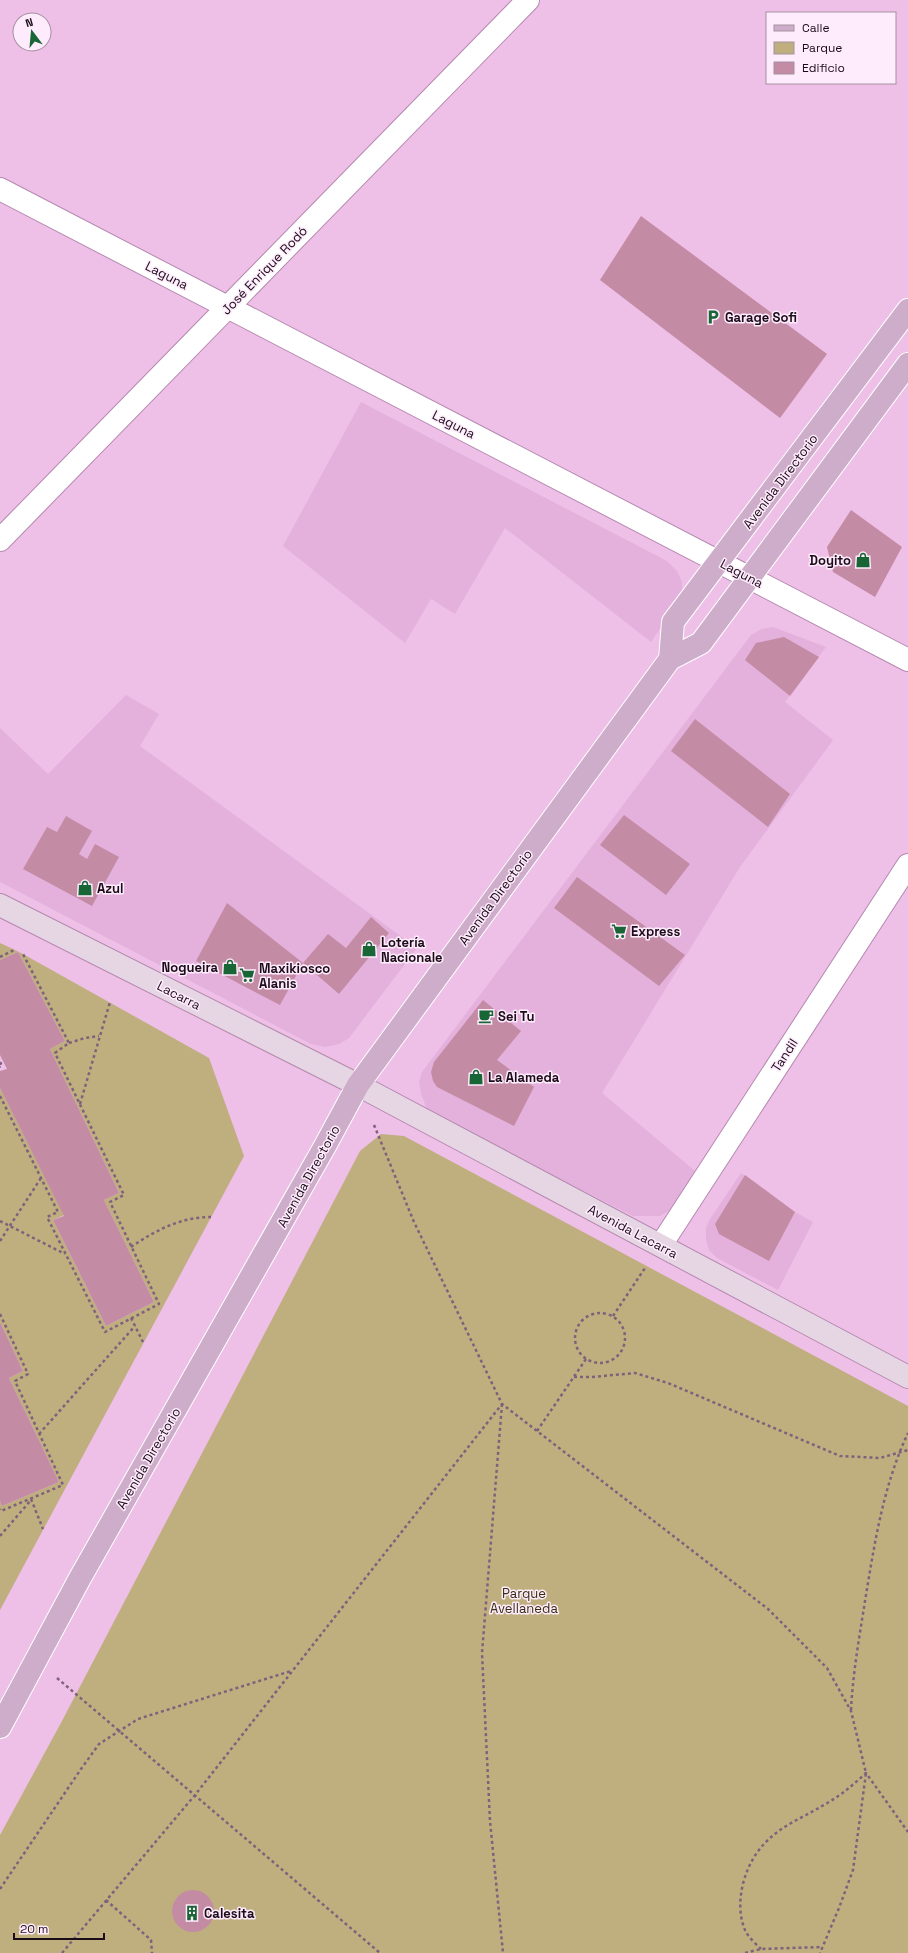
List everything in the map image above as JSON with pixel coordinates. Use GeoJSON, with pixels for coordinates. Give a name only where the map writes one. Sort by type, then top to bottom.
{"type":"FeatureCollection","features":[{"type":"Feature","properties":{"kind":"main road","name":"Avenida Directorio"},"geometry":{"type":"LineString","coordinates":[[670,659],[673,622],[908,310]]}},
{"type":"Feature","properties":{"kind":"main road","name":"Avenida Directorio"},"geometry":{"type":"LineString","coordinates":[[0,1727],[80,1578],[325,1146],[358,1085],[670,659],[701,644],[908,364]]}},
{"type":"Feature","properties":{"kind":"street","name":"José Enrique Rodó"},"geometry":{"type":"LineString","coordinates":[[0,540],[528,0]]}},
{"type":"Feature","properties":{"kind":"street","name":"Laguna"},"geometry":{"type":"LineString","coordinates":[[0,189],[720,561],[908,660]]}},
{"type":"Feature","properties":{"kind":"street","name":"Tandil"},"geometry":{"type":"LineString","coordinates":[[661,1245],[908,865]]}},
{"type":"Feature","properties":{"kind":"street","name":"Lacarra"},"geometry":{"type":"LineString","coordinates":[[0,905],[358,1085]]}},
{"type":"Feature","properties":{"kind":"street","name":"Avenida Lacarra"},"geometry":{"type":"LineString","coordinates":[[358,1085],[908,1377]]}},
{"type":"Feature","properties":{"kind":"path"},"geometry":{"type":"LineString","coordinates":[[0,957],[14,950]]}},
{"type":"Feature","properties":{"kind":"path"},"geometry":{"type":"LineString","coordinates":[[23,954],[69,1043]]}},
{"type":"Feature","properties":{"kind":"path"},"geometry":{"type":"LineString","coordinates":[[80,1105],[110,1002]]}},
{"type":"Feature","properties":{"kind":"path"},"geometry":{"type":"LineString","coordinates":[[0,1096],[58,1212],[47,1217],[105,1332],[158,1304],[110,1202],[124,1195],[55,1053],[69,1043],[85,1038],[99,1036]]}},
{"type":"Feature","properties":{"kind":"path"},"geometry":{"type":"LineString","coordinates":[[0,1062],[2,1066],[0,1067]]}},
{"type":"Feature","properties":{"kind":"path"},"geometry":{"type":"LineString","coordinates":[[358,1085],[414,1222],[502,1404],[768,1609],[827,1668],[851,1711],[866,1773],[853,1870],[820,1953]]}},
{"type":"Feature","properties":{"kind":"path"},"geometry":{"type":"LineString","coordinates":[[0,1240],[41,1178]]}},
{"type":"Feature","properties":{"kind":"path"},"geometry":{"type":"LineString","coordinates":[[131,1247],[146,1237],[183,1219],[194,1217],[211,1217]]}},
{"type":"Feature","properties":{"kind":"path"},"geometry":{"type":"LineString","coordinates":[[0,1221],[66,1254]]}},
{"type":"Feature","properties":{"kind":"path"},"geometry":{"type":"LineString","coordinates":[[613,1316],[661,1245]]}},
{"type":"Feature","properties":{"kind":"path"},"geometry":{"type":"LineString","coordinates":[[596,1312],[613,1316],[619,1321],[625,1335],[622,1351],[613,1359],[602,1363],[586,1359],[580,1353],[574,1336],[581,1321],[596,1312]]}},
{"type":"Feature","properties":{"kind":"path"},"geometry":{"type":"LineString","coordinates":[[0,1314],[28,1374],[15,1381],[63,1485],[1,1511],[0,1509]]}},
{"type":"Feature","properties":{"kind":"path"},"geometry":{"type":"LineString","coordinates":[[131,1318],[143,1342]]}},
{"type":"Feature","properties":{"kind":"path"},"geometry":{"type":"LineString","coordinates":[[39,1434],[135,1326]]}},
{"type":"Feature","properties":{"kind":"path"},"geometry":{"type":"LineString","coordinates":[[537,1431],[586,1359]]}},
{"type":"Feature","properties":{"kind":"path"},"geometry":{"type":"LineString","coordinates":[[574,1377],[635,1373],[668,1383],[840,1456],[880,1458],[908,1450]]}},
{"type":"Feature","properties":{"kind":"path"},"geometry":{"type":"LineString","coordinates":[[62,1953],[194,1795],[502,1404]]}},
{"type":"Feature","properties":{"kind":"path"},"geometry":{"type":"LineString","coordinates":[[502,1404],[482,1653],[490,1821],[503,1953]]}},
{"type":"Feature","properties":{"kind":"path"},"geometry":{"type":"LineString","coordinates":[[851,1711],[853,1673],[876,1535],[899,1452],[908,1433]]}},
{"type":"Feature","properties":{"kind":"path"},"geometry":{"type":"LineString","coordinates":[[31,1499],[43,1529]]}},
{"type":"Feature","properties":{"kind":"path"},"geometry":{"type":"LineString","coordinates":[[0,1536],[31,1499]]}},
{"type":"Feature","properties":{"kind":"path"},"geometry":{"type":"LineString","coordinates":[[36,1660],[380,1953]]}},
{"type":"Feature","properties":{"kind":"path"},"geometry":{"type":"LineString","coordinates":[[0,1889],[81,1769],[100,1744],[118,1730],[138,1719],[158,1712],[291,1671]]}},
{"type":"Feature","properties":{"kind":"path"},"geometry":{"type":"LineString","coordinates":[[866,1773],[908,1832]]}},
{"type":"Feature","properties":{"kind":"path"},"geometry":{"type":"LineString","coordinates":[[761,1949],[746,1932],[740,1911],[742,1888],[751,1862],[767,1840],[787,1826],[846,1791],[866,1773]]}},
{"type":"Feature","properties":{"kind":"path"},"geometry":{"type":"LineString","coordinates":[[106,1900],[151,1940],[152,1953]]}},
{"type":"Feature","properties":{"kind":"path"},"geometry":{"type":"LineString","coordinates":[[745,1953],[761,1949],[823,1946]]}},
{"type":"Feature","properties":{"kind":"shaded area"},"geometry":{"type":"Polygon","coordinates":[[[361,402],[667,561],[677,571],[682,582],[682,591],[678,602],[651,642],[505,528],[455,614],[431,599],[405,643],[283,546],[361,402]]]}},
{"type":"Feature","properties":{"kind":"shaded area"},"geometry":{"type":"Polygon","coordinates":[[[773,627],[826,647],[785,702],[833,740],[740,867],[602,1093],[695,1171],[672,1209],[660,1216],[633,1216],[434,1115],[427,1109],[421,1094],[419,1082],[422,1072],[751,635],[762,629],[773,627]]]}},
{"type":"Feature","properties":{"kind":"shaded area"},"geometry":{"type":"Polygon","coordinates":[[[126,695],[159,714],[140,746],[417,948],[349,1038],[339,1044],[325,1047],[311,1044],[0,882],[0,728],[48,774],[126,695]]]}},
{"type":"Feature","properties":{"kind":"shaded area"},"geometry":{"type":"Polygon","coordinates":[[[741,1173],[795,1212],[813,1222],[778,1290],[717,1258],[709,1250],[706,1239],[706,1228],[710,1219],[741,1173]]]}},
{"type":"Feature","properties":{"kind":"green space"},"geometry":{"type":"Polygon","coordinates":[[[0,943],[23,954],[209,1058],[244,1156],[0,1610],[0,1501],[2,1506],[59,1482],[9,1378],[23,1371],[0,1322],[0,1088],[64,1215],[53,1220],[106,1326],[154,1302],[104,1200],[119,1193],[50,1049],[65,1041],[18,952],[0,960],[0,943]]]}},
{"type":"Feature","properties":{"kind":"green space","name":"Parque Avellaneda"},"geometry":{"type":"Polygon","coordinates":[[[381,1134],[404,1136],[908,1406],[908,1953],[0,1953],[0,1835],[62,1721],[360,1151],[381,1134]]]}},
{"type":"Feature","properties":{"kind":"building","name":"Garage Sofi"},"geometry":{"type":"Polygon","coordinates":[[[641,216],[827,354],[780,418],[600,280],[641,216]]]}},
{"type":"Feature","properties":{"kind":"building","name":"Doyito"},"geometry":{"type":"Polygon","coordinates":[[[851,510],[902,547],[875,597],[833,572],[827,547],[851,510]]]}},
{"type":"Feature","properties":{"kind":"building"},"geometry":{"type":"Polygon","coordinates":[[[784,637],[819,657],[790,696],[745,660],[756,643],[784,637]]]}},
{"type":"Feature","properties":{"kind":"building"},"geometry":{"type":"Polygon","coordinates":[[[695,719],[790,794],[768,827],[671,751],[695,719]]]}},
{"type":"Feature","properties":{"kind":"building"},"geometry":{"type":"Polygon","coordinates":[[[624,815],[690,864],[666,895],[600,845],[624,815]]]}},
{"type":"Feature","properties":{"kind":"building"},"geometry":{"type":"Polygon","coordinates":[[[66,816],[92,831],[79,854],[87,859],[95,844],[119,857],[92,906],[23,869],[47,827],[57,832],[66,816]]]}},
{"type":"Feature","properties":{"kind":"building","name":"Express"},"geometry":{"type":"Polygon","coordinates":[[[577,877],[685,955],[659,986],[554,908],[577,877]]]}},
{"type":"Feature","properties":{"kind":"building"},"geometry":{"type":"Polygon","coordinates":[[[227,903],[303,963],[280,1005],[196,961],[227,903]]]}},
{"type":"Feature","properties":{"kind":"building"},"geometry":{"type":"Polygon","coordinates":[[[371,917],[389,933],[339,994],[303,963],[328,934],[346,948],[371,917]]]}},
{"type":"Feature","properties":{"kind":"building"},"geometry":{"type":"Polygon","coordinates":[[[18,952],[65,1041],[50,1049],[119,1193],[104,1200],[154,1302],[106,1326],[53,1220],[64,1216],[0,1088],[0,1071],[7,1069],[0,1055],[0,960],[18,952]]]}},
{"type":"Feature","properties":{"kind":"building","name":"La Alameda"},"geometry":{"type":"Polygon","coordinates":[[[483,1000],[521,1031],[497,1060],[534,1087],[514,1126],[437,1087],[433,1081],[431,1072],[434,1062],[483,1000]]]}},
{"type":"Feature","properties":{"kind":"building"},"geometry":{"type":"Polygon","coordinates":[[[745,1175],[795,1212],[769,1261],[719,1234],[715,1224],[745,1175]]]}},
{"type":"Feature","properties":{"kind":"building"},"geometry":{"type":"Polygon","coordinates":[[[0,1322],[23,1371],[9,1378],[59,1482],[2,1506],[0,1501],[0,1322]]]}},
{"type":"Feature","properties":{"kind":"building","name":"Calesita"},"geometry":{"type":"Polygon","coordinates":[[[189,1890],[197,1890],[205,1893],[211,1899],[214,1911],[211,1923],[205,1929],[197,1932],[189,1932],[181,1929],[175,1923],[172,1915],[172,1907],[175,1899],[181,1893],[189,1890]]]}},
{"type":"Feature","properties":{"kind":"place","name":"Garage Sofi"},"geometry":{"type":"Point","coordinates":[713,317]}},
{"type":"Feature","properties":{"kind":"place","name":"Doyito"},"geometry":{"type":"Point","coordinates":[863,560]}},
{"type":"Feature","properties":{"kind":"place","name":"Azul"},"geometry":{"type":"Point","coordinates":[85,888]}},
{"type":"Feature","properties":{"kind":"place","name":"Express"},"geometry":{"type":"Point","coordinates":[619,931]}},
{"type":"Feature","properties":{"kind":"place","name":"Lotería Nacionale"},"geometry":{"type":"Point","coordinates":[369,949]}},
{"type":"Feature","properties":{"kind":"place","name":"Nogueira"},"geometry":{"type":"Point","coordinates":[230,967]}},
{"type":"Feature","properties":{"kind":"place","name":"Maxikiosco Alanis"},"geometry":{"type":"Point","coordinates":[247,975]}},
{"type":"Feature","properties":{"kind":"place","name":"Sei Tu"},"geometry":{"type":"Point","coordinates":[486,1016]}},
{"type":"Feature","properties":{"kind":"place","name":"La Alameda"},"geometry":{"type":"Point","coordinates":[476,1077]}},
{"type":"Feature","properties":{"kind":"place","name":"Calesita"},"geometry":{"type":"Point","coordinates":[192,1913]}}]}
